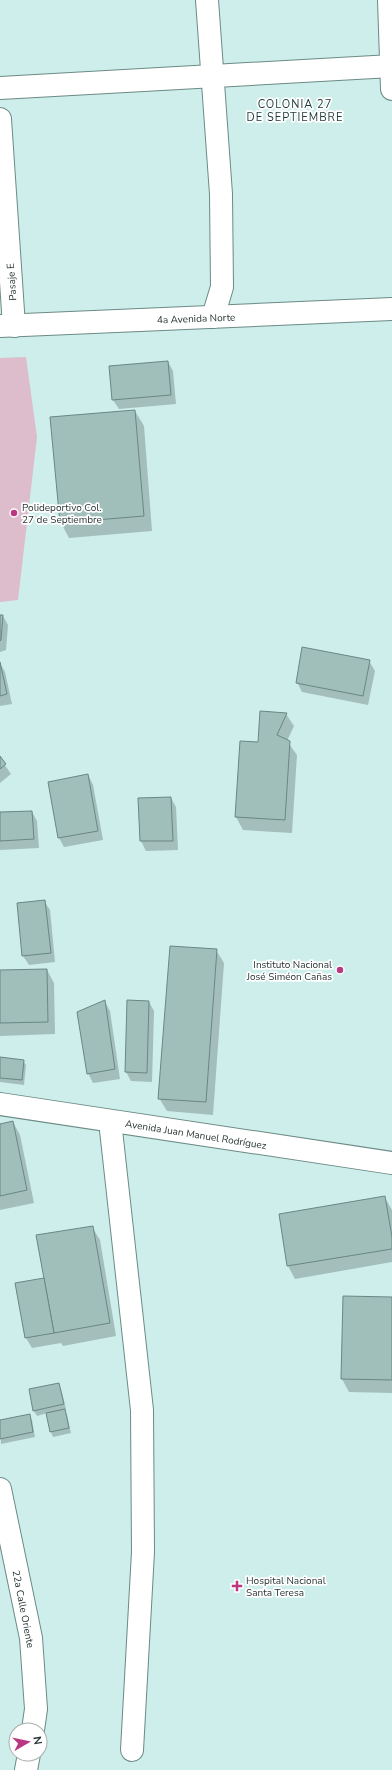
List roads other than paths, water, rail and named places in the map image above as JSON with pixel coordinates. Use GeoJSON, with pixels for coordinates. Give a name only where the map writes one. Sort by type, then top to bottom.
{"type":"FeatureCollection","features":[{"type":"Feature","properties":{"kind":"street"},"geometry":{"type":"LineString","coordinates":[[207,0],[221,194],[222,287],[212,317]]}},
{"type":"Feature","properties":{"kind":"street"},"geometry":{"type":"LineString","coordinates":[[389,0],[392,89]]}},
{"type":"Feature","properties":{"kind":"street"},"geometry":{"type":"LineString","coordinates":[[0,88],[391,66]]}},
{"type":"Feature","properties":{"kind":"street","name":"Pasaje E"},"geometry":{"type":"LineString","coordinates":[[0,120],[7,326]]}},
{"type":"Feature","properties":{"kind":"street","name":"4a Avenida Norte"},"geometry":{"type":"LineString","coordinates":[[7,326],[392,309]]}},
{"type":"Feature","properties":{"kind":"street","name":"Avenida Juan Manuel Rodríguez"},"geometry":{"type":"LineString","coordinates":[[0,1104],[392,1163]]}},
{"type":"Feature","properties":{"kind":"street"},"geometry":{"type":"LineString","coordinates":[[110,1121],[142,1410],[143,1552],[132,1750]]}},
{"type":"Feature","properties":{"kind":"street","name":"22a Calle Oriente"},"geometry":{"type":"LineString","coordinates":[[0,1489],[31,1638],[36,1709],[34,1722]]}},
{"type":"Feature","properties":{"kind":"place","name":"Polideportivo Col. 27 de Septiembre"},"geometry":{"type":"Point","coordinates":[14,513]}},
{"type":"Feature","properties":{"kind":"place","name":"Instituto Nacional José Siméon Cañas"},"geometry":{"type":"Point","coordinates":[340,970]}},
{"type":"Feature","properties":{"kind":"place","name":"Hospital Nacional Santa Teresa"},"geometry":{"type":"Point","coordinates":[237,1586]}},
{"type":"Feature","properties":{"kind":"district","name":"COLONIA 27 DE SEPTIEMBRE"},"geometry":{"type":"Point","coordinates":[295,110]}}]}
